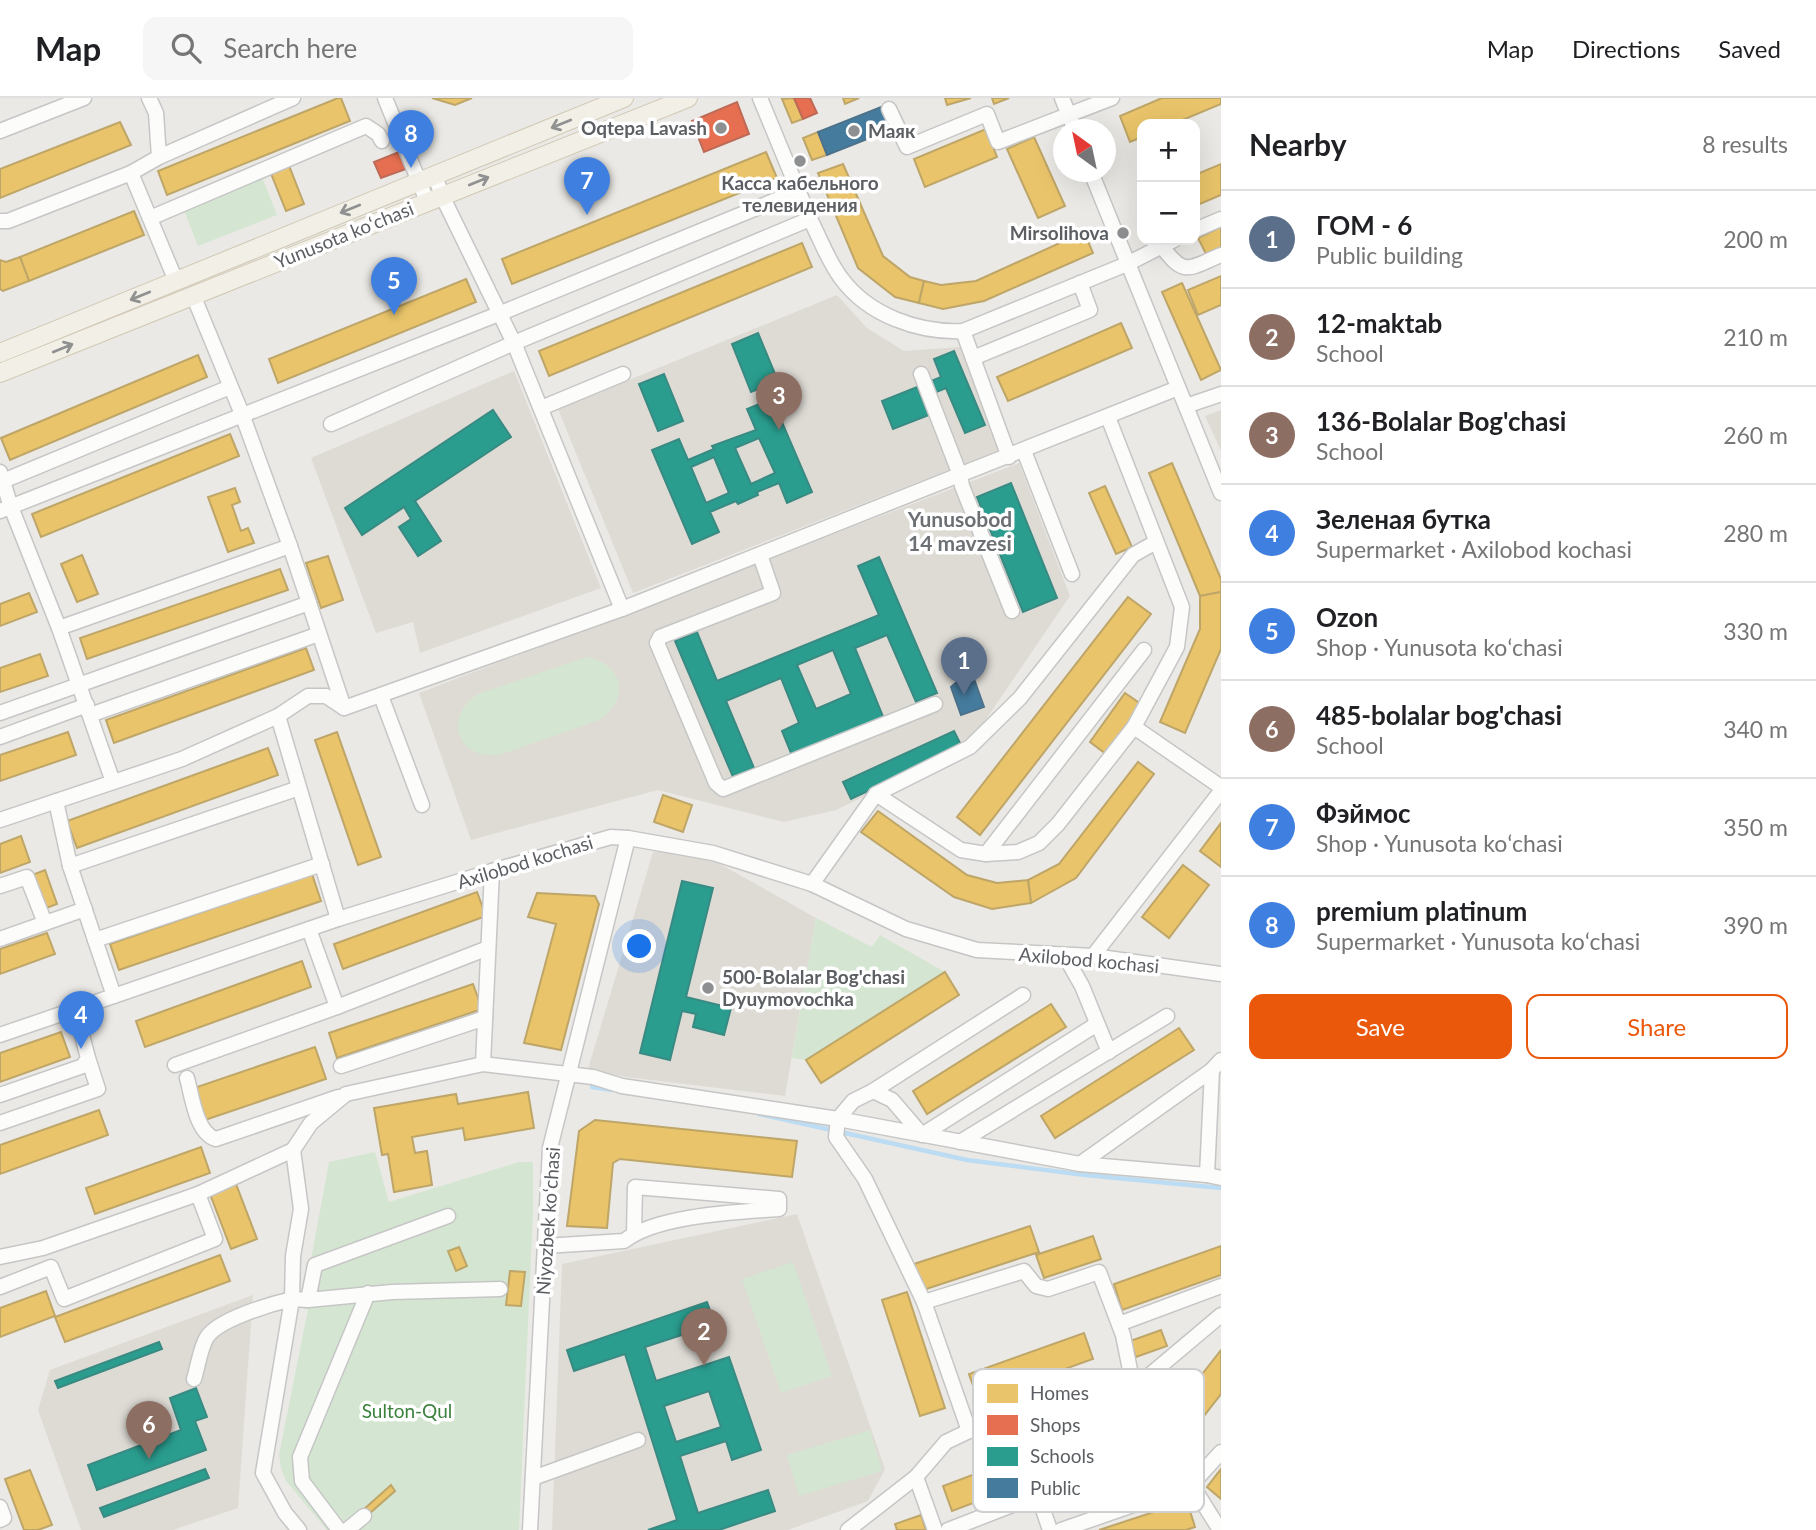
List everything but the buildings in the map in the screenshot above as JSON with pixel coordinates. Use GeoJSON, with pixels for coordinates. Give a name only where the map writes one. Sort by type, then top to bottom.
{"type":"FeatureCollection","features":[{"type":"Feature","properties":{"kind":"main road","name":"Yunusota koʻchasi"},"geometry":{"type":"LineString","coordinates":[[0,353],[624,98]]}},
{"type":"Feature","properties":{"kind":"main road","name":"Yunusota koʻchasi"},"geometry":{"type":"LineString","coordinates":[[0,373],[688,98]]}},
{"type":"Feature","properties":{"kind":"street"},"geometry":{"type":"LineString","coordinates":[[0,131],[84,98]]}},
{"type":"Feature","properties":{"kind":"street"},"geometry":{"type":"LineString","coordinates":[[149,98],[156,113],[159,157]]}},
{"type":"Feature","properties":{"kind":"street"},"geometry":{"type":"LineString","coordinates":[[0,220],[8,221],[131,173],[159,157],[293,98]]}},
{"type":"Feature","properties":{"kind":"street"},"geometry":{"type":"LineString","coordinates":[[384,98],[435,198],[501,313],[622,609]]}},
{"type":"Feature","properties":{"kind":"street"},"geometry":{"type":"LineString","coordinates":[[760,98],[810,219],[839,276],[864,301],[905,323],[962,331],[1127,264],[1163,245]]}},
{"type":"Feature","properties":{"kind":"street"},"geometry":{"type":"LineString","coordinates":[[1062,98],[1071,119]]}},
{"type":"Feature","properties":{"kind":"street"},"geometry":{"type":"LineString","coordinates":[[889,109],[906,147],[987,114],[998,142],[1112,98]]}},
{"type":"Feature","properties":{"kind":"street"},"geometry":{"type":"LineString","coordinates":[[150,218],[366,127],[378,134],[382,141]]}},
{"type":"Feature","properties":{"kind":"street"},"geometry":{"type":"LineString","coordinates":[[131,173],[176,281]]}},
{"type":"Feature","properties":{"kind":"street"},"geometry":{"type":"LineString","coordinates":[[1095,182],[1221,493]]}},
{"type":"Feature","properties":{"kind":"street"},"geometry":{"type":"LineString","coordinates":[[5,509],[501,313],[798,191]]}},
{"type":"Feature","properties":{"kind":"street"},"geometry":{"type":"LineString","coordinates":[[331,424],[514,343],[810,219]]}},
{"type":"Feature","properties":{"kind":"street"},"geometry":{"type":"LineString","coordinates":[[1200,228],[1221,219]]}},
{"type":"Feature","properties":{"kind":"street"},"geometry":{"type":"LineString","coordinates":[[1168,245],[1173,262],[1180,267],[1191,268],[1221,255]]}},
{"type":"Feature","properties":{"kind":"street"},"geometry":{"type":"LineString","coordinates":[[973,359],[1090,310],[1080,283]]}},
{"type":"Feature","properties":{"kind":"street"},"geometry":{"type":"LineString","coordinates":[[193,295],[242,414],[344,708]]}},
{"type":"Feature","properties":{"kind":"street"},"geometry":{"type":"LineString","coordinates":[[962,331],[1009,457]]}},
{"type":"Feature","properties":{"kind":"street"},"geometry":{"type":"LineString","coordinates":[[541,408],[623,374]]}},
{"type":"Feature","properties":{"kind":"street"},"geometry":{"type":"LineString","coordinates":[[921,374],[1012,611]]}},
{"type":"Feature","properties":{"kind":"street"},"geometry":{"type":"LineString","coordinates":[[113,782],[59,628],[5,509],[2,477],[229,387]]}},
{"type":"Feature","properties":{"kind":"street"},"geometry":{"type":"LineString","coordinates":[[344,708],[622,609],[1178,388]]}},
{"type":"Feature","properties":{"kind":"street"},"geometry":{"type":"LineString","coordinates":[[1186,407],[1221,394]]}},
{"type":"Feature","properties":{"kind":"street"},"geometry":{"type":"LineString","coordinates":[[876,794],[961,850],[986,855],[1018,852],[1039,843],[1058,824],[1134,727],[1177,647],[1182,607],[1108,417]]}},
{"type":"Feature","properties":{"kind":"street"},"geometry":{"type":"LineString","coordinates":[[1024,451],[1072,574]]}},
{"type":"Feature","properties":{"kind":"street"},"geometry":{"type":"LineString","coordinates":[[812,884],[876,794],[970,747],[1020,698],[1133,555],[1156,542]]}},
{"type":"Feature","properties":{"kind":"street"},"geometry":{"type":"LineString","coordinates":[[59,628],[290,546]]}},
{"type":"Feature","properties":{"kind":"street"},"geometry":{"type":"LineString","coordinates":[[760,555],[774,593],[660,638],[657,642],[716,783],[723,789],[935,704]]}},
{"type":"Feature","properties":{"kind":"street"},"geometry":{"type":"LineString","coordinates":[[0,713],[309,603]]}},
{"type":"Feature","properties":{"kind":"street"},"geometry":{"type":"LineString","coordinates":[[0,737],[319,634]]}},
{"type":"Feature","properties":{"kind":"street"},"geometry":{"type":"LineString","coordinates":[[986,855],[1144,650]]}},
{"type":"Feature","properties":{"kind":"street"},"geometry":{"type":"LineString","coordinates":[[0,820],[182,759],[278,716],[308,696],[317,694],[335,700],[344,708]]}},
{"type":"Feature","properties":{"kind":"street"},"geometry":{"type":"LineString","coordinates":[[381,696],[422,805]]}},
{"type":"Feature","properties":{"kind":"street"},"geometry":{"type":"LineString","coordinates":[[278,716],[338,919]]}},
{"type":"Feature","properties":{"kind":"street"},"geometry":{"type":"LineString","coordinates":[[1093,956],[1221,789],[1134,727]]}},
{"type":"Feature","properties":{"kind":"street"},"geometry":{"type":"LineString","coordinates":[[70,866],[299,788]]}},
{"type":"Feature","properties":{"kind":"street"},"geometry":{"type":"LineString","coordinates":[[56,801],[70,866],[114,996]]}},
{"type":"Feature","properties":{"kind":"street","name":"Axilobod kochasi"},"geometry":{"type":"LineString","coordinates":[[0,1035],[338,919],[611,837],[713,853],[812,884],[906,929],[977,950],[1093,956],[1221,974]]}},
{"type":"Feature","properties":{"kind":"street","name":"Niyozbek koʻchasi"},"geometry":{"type":"LineString","coordinates":[[530,1530],[551,1148],[628,838]]}},
{"type":"Feature","properties":{"kind":"street"},"geometry":{"type":"LineString","coordinates":[[96,940],[322,864]]}},
{"type":"Feature","properties":{"kind":"street"},"geometry":{"type":"LineString","coordinates":[[483,1064],[492,871]]}},
{"type":"Feature","properties":{"kind":"street"},"geometry":{"type":"LineString","coordinates":[[0,886],[27,877],[45,923]]}},
{"type":"Feature","properties":{"kind":"street"},"geometry":{"type":"LineString","coordinates":[[0,939],[85,909]]}},
{"type":"Feature","properties":{"kind":"street"},"geometry":{"type":"LineString","coordinates":[[309,929],[337,1007]]}},
{"type":"Feature","properties":{"kind":"street"},"geometry":{"type":"LineString","coordinates":[[175,1065],[337,1007],[488,948]]}},
{"type":"Feature","properties":{"kind":"street"},"geometry":{"type":"LineString","coordinates":[[1065,956],[1082,986],[1109,1052]]}},
{"type":"Feature","properties":{"kind":"street"},"geometry":{"type":"LineString","coordinates":[[968,1431],[924,1302],[865,1179],[836,1137],[838,1119],[853,1101],[1023,995]]}},
{"type":"Feature","properties":{"kind":"street"},"geometry":{"type":"LineString","coordinates":[[0,1123],[98,1089],[75,1009]]}},
{"type":"Feature","properties":{"kind":"street"},"geometry":{"type":"LineString","coordinates":[[960,1142],[1167,1016]]}},
{"type":"Feature","properties":{"kind":"street"},"geometry":{"type":"LineString","coordinates":[[341,1066],[485,1017]]}},
{"type":"Feature","properties":{"kind":"street"},"geometry":{"type":"LineString","coordinates":[[922,1135],[1097,1024]]}},
{"type":"Feature","properties":{"kind":"street"},"geometry":{"type":"LineString","coordinates":[[0,1096],[83,1066],[88,1058]]}},
{"type":"Feature","properties":{"kind":"street"},"geometry":{"type":"LineString","coordinates":[[187,1078],[200,1124],[209,1137],[216,1139],[346,1094],[483,1064],[593,1077],[622,1086],[838,1119],[1080,1164],[1214,1177],[1217,1065]]}},
{"type":"Feature","properties":{"kind":"street"},"geometry":{"type":"LineString","coordinates":[[1080,1164],[1217,1065]]}},
{"type":"Feature","properties":{"kind":"street"},"geometry":{"type":"LineString","coordinates":[[873,1091],[892,1100],[922,1135]]}},
{"type":"Feature","properties":{"kind":"street"},"geometry":{"type":"LineString","coordinates":[[0,1257],[43,1248],[198,1194],[293,1150],[311,1124],[346,1094]]}},
{"type":"Feature","properties":{"kind":"street"},"geometry":{"type":"LineString","coordinates":[[293,1150],[301,1209],[293,1256],[292,1299],[263,1472],[285,1513],[299,1530]]}},
{"type":"Feature","properties":{"kind":"street"},"geometry":{"type":"LineString","coordinates":[[545,1246],[624,1241],[634,1233],[654,1226],[708,1215],[779,1209],[779,1199],[635,1187],[634,1233]]}},
{"type":"Feature","properties":{"kind":"street"},"geometry":{"type":"LineString","coordinates":[[43,1248],[64,1299],[215,1239],[198,1194]]}},
{"type":"Feature","properties":{"kind":"street"},"geometry":{"type":"LineString","coordinates":[[308,1300],[315,1265],[448,1216]]}},
{"type":"Feature","properties":{"kind":"street"},"geometry":{"type":"LineString","coordinates":[[0,1287],[51,1267]]}},
{"type":"Feature","properties":{"kind":"street"},"geometry":{"type":"LineString","coordinates":[[924,1302],[1024,1271],[1036,1286],[1048,1289],[1099,1272],[1119,1324],[1127,1369]]}},
{"type":"Feature","properties":{"kind":"street"},"geometry":{"type":"LineString","coordinates":[[1119,1324],[1221,1286]]}},
{"type":"Feature","properties":{"kind":"street"},"geometry":{"type":"LineString","coordinates":[[194,1379],[208,1336],[228,1321],[266,1305],[292,1299],[308,1300],[368,1293],[500,1289]]}},
{"type":"Feature","properties":{"kind":"street"},"geometry":{"type":"LineString","coordinates":[[338,1530],[302,1481],[300,1457],[368,1293]]}},
{"type":"Feature","properties":{"kind":"street"},"geometry":{"type":"LineString","coordinates":[[1157,1369],[1221,1315]]}},
{"type":"Feature","properties":{"kind":"street"},"geometry":{"type":"LineString","coordinates":[[848,1530],[916,1477],[946,1442],[973,1429]]}},
{"type":"Feature","properties":{"kind":"street"},"geometry":{"type":"LineString","coordinates":[[533,1478],[638,1440]]}},
{"type":"Feature","properties":{"kind":"street"},"geometry":{"type":"LineString","coordinates":[[1204,1471],[1221,1452]]}},
{"type":"Feature","properties":{"kind":"street"},"geometry":{"type":"LineString","coordinates":[[916,1477],[935,1530]]}},
{"type":"Feature","properties":{"kind":"street"},"geometry":{"type":"LineString","coordinates":[[1204,1505],[1220,1530]]}},
{"type":"Feature","properties":{"kind":"street"},"geometry":{"type":"LineString","coordinates":[[0,1507],[4,1518],[0,1520]]}},
{"type":"Feature","properties":{"kind":"street"},"geometry":{"type":"LineString","coordinates":[[948,1530],[996,1512]]}},
{"type":"Feature","properties":{"kind":"street"},"geometry":{"type":"LineString","coordinates":[[1043,1512],[1049,1530]]}},
{"type":"Feature","properties":{"kind":"street"},"geometry":{"type":"LineString","coordinates":[[1061,1530],[1113,1512]]}},
{"type":"Feature","properties":{"kind":"street"},"geometry":{"type":"LineString","coordinates":[[347,1530],[364,1516]]}},
{"type":"Feature","properties":{"kind":"shaded area"},"geometry":{"type":"Polygon","coordinates":[[[837,295],[867,328],[904,351],[961,347],[1000,450],[633,593],[558,409],[837,295]]]}},
{"type":"Feature","properties":{"kind":"shaded area"},"geometry":{"type":"Polygon","coordinates":[[[514,371],[601,588],[420,653],[413,622],[376,633],[311,458],[514,371]]]}},
{"type":"Feature","properties":{"kind":"shaded area"},"geometry":{"type":"Polygon","coordinates":[[[1221,410],[1221,451],[1205,416],[1221,410]]]}},
{"type":"Feature","properties":{"kind":"shaded area"},"geometry":{"type":"Polygon","coordinates":[[[1019,463],[1070,596],[967,747],[836,810],[784,822],[658,790],[471,840],[419,693],[1019,463]]]}},
{"type":"Feature","properties":{"kind":"shaded area","name":"500-Bolalar Bog'chasi Dyuymovochka"},"geometry":{"type":"Polygon","coordinates":[[[697,851],[816,918],[785,1096],[626,1077],[588,1069],[653,852],[697,851]]]}},
{"type":"Feature","properties":{"kind":"shaded area"},"geometry":{"type":"Polygon","coordinates":[[[797,1214],[885,1469],[868,1501],[788,1530],[552,1530],[562,1264],[797,1214]]]}},
{"type":"Feature","properties":{"kind":"shaded area"},"geometry":{"type":"Polygon","coordinates":[[[253,1295],[238,1508],[173,1530],[81,1530],[38,1410],[50,1370],[253,1295]]]}},
{"type":"Feature","properties":{"kind":"green space"},"geometry":{"type":"Polygon","coordinates":[[[262,177],[277,215],[198,246],[183,208],[262,177]]]}},
{"type":"Feature","properties":{"kind":"green space"},"geometry":{"type":"Polygon","coordinates":[[[587,657],[609,667],[618,683],[616,702],[599,720],[502,754],[487,755],[475,752],[466,745],[458,726],[460,715],[478,694],[587,657]]]}},
{"type":"Feature","properties":{"kind":"green space"},"geometry":{"type":"Polygon","coordinates":[[[816,918],[872,947],[880,935],[945,972],[806,1060],[792,1058],[816,918]]]}},
{"type":"Feature","properties":{"kind":"green space","name":"Sulton-Qul"},"geometry":{"type":"Polygon","coordinates":[[[375,1152],[389,1202],[519,1162],[533,1162],[519,1530],[327,1530],[286,1481],[281,1468],[279,1455],[308,1309],[302,1308],[329,1162],[375,1152]]]}},
{"type":"Feature","properties":{"kind":"green space"},"geometry":{"type":"Polygon","coordinates":[[[793,1262],[832,1376],[781,1393],[742,1279],[793,1262]]]}},
{"type":"Feature","properties":{"kind":"green space"},"geometry":{"type":"Polygon","coordinates":[[[870,1430],[882,1471],[799,1496],[787,1455],[870,1430]]]}},
{"type":"Feature","properties":{"kind":"waterway"},"geometry":{"type":"LineString","coordinates":[[592,1087],[612,1090]]}},
{"type":"Feature","properties":{"kind":"waterway"},"geometry":{"type":"LineString","coordinates":[[759,1114],[967,1160],[1221,1188]]}},
{"type":"Feature","properties":{"kind":"place","name":"Oqtepa Lavash"},"geometry":{"type":"Point","coordinates":[721,128]}},
{"type":"Feature","properties":{"kind":"place","name":"Маяк"},"geometry":{"type":"Point","coordinates":[854,131]}},
{"type":"Feature","properties":{"kind":"place","name":"Касса кабельного телевидения"},"geometry":{"type":"Point","coordinates":[800,161]}},
{"type":"Feature","properties":{"kind":"place","name":"premium platinum"},"geometry":{"type":"Point","coordinates":[411,168]}},
{"type":"Feature","properties":{"kind":"place","name":"Фэймос"},"geometry":{"type":"Point","coordinates":[587,215]}},
{"type":"Feature","properties":{"kind":"place","name":"Mirsolihova"},"geometry":{"type":"Point","coordinates":[1123,233]}},
{"type":"Feature","properties":{"kind":"place","name":"Ozon"},"geometry":{"type":"Point","coordinates":[394,315]}},
{"type":"Feature","properties":{"kind":"place","name":"136-Bolalar Bog'chasi"},"geometry":{"type":"Point","coordinates":[779,430]}},
{"type":"Feature","properties":{"kind":"place","name":"ГОМ - 6"},"geometry":{"type":"Point","coordinates":[964,695]}},
{"type":"Feature","properties":{"kind":"place","name":"500-Bolalar Bog'chasi Dyuymovochka"},"geometry":{"type":"Point","coordinates":[708,988]}},
{"type":"Feature","properties":{"kind":"place","name":"Зеленая бутка"},"geometry":{"type":"Point","coordinates":[81,1049]}},
{"type":"Feature","properties":{"kind":"place","name":"12-maktab"},"geometry":{"type":"Point","coordinates":[704,1366]}},
{"type":"Feature","properties":{"kind":"place","name":"485-bolalar bog'chasi"},"geometry":{"type":"Point","coordinates":[149,1459]}},
{"type":"Feature","properties":{"kind":"district","name":"Yunusobod 14 mavzesi"},"geometry":{"type":"Point","coordinates":[960,532]}}]}
